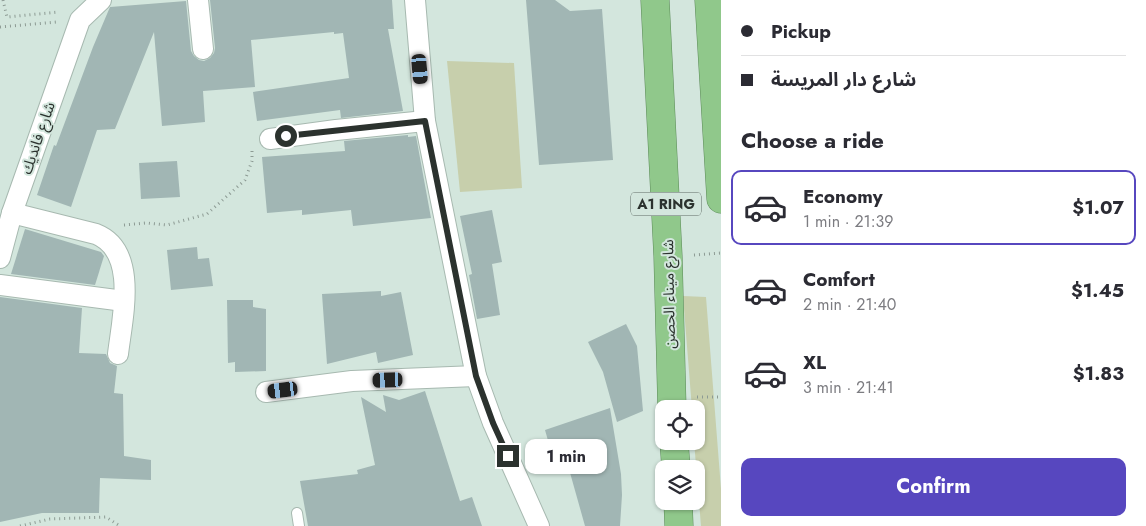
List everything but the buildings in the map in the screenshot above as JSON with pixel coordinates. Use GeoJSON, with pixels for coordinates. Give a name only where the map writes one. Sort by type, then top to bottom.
{"type":"FeatureCollection","features":[{"type":"Feature","properties":{"kind":"highway","name":"شارع ميناء الحصن"},"geometry":{"type":"LineString","coordinates":[[655,0],[668,256],[672,400]]}},
{"type":"Feature","properties":{"kind":"highway","name":"A1 RING"},"geometry":{"type":"LineString","coordinates":[[709,0],[721,199]]}},
{"type":"Feature","properties":{"kind":"highway"},"geometry":{"type":"LineString","coordinates":[[678,510],[679,526]]}},
{"type":"Feature","properties":{"kind":"street"},"geometry":{"type":"LineString","coordinates":[[80,20],[101,0]]}},
{"type":"Feature","properties":{"kind":"street"},"geometry":{"type":"LineString","coordinates":[[198,0],[203,49]]}},
{"type":"Feature","properties":{"kind":"street"},"geometry":{"type":"LineString","coordinates":[[415,0],[425,121],[476,376],[493,423],[539,526]]}},
{"type":"Feature","properties":{"kind":"street","name":"شارع فانديك"},"geometry":{"type":"LineString","coordinates":[[0,258],[12,213],[80,20]]}},
{"type":"Feature","properties":{"kind":"street"},"geometry":{"type":"LineString","coordinates":[[270,139],[425,121]]}},
{"type":"Feature","properties":{"kind":"street"},"geometry":{"type":"LineString","coordinates":[[12,213],[96,234],[102,236],[113,246],[123,266],[124,301],[118,354]]}},
{"type":"Feature","properties":{"kind":"street"},"geometry":{"type":"LineString","coordinates":[[0,285],[124,301]]}},
{"type":"Feature","properties":{"kind":"street"},"geometry":{"type":"LineString","coordinates":[[266,392],[352,381],[476,376]]}},
{"type":"Feature","properties":{"kind":"lane"},"geometry":{"type":"LineString","coordinates":[[297,513],[299,526]]}},
{"type":"Feature","properties":{"kind":"path"},"geometry":{"type":"LineString","coordinates":[[3,0],[7,17],[60,12]]}},
{"type":"Feature","properties":{"kind":"path"},"geometry":{"type":"LineString","coordinates":[[0,27],[80,20]]}},
{"type":"Feature","properties":{"kind":"path"},"geometry":{"type":"LineString","coordinates":[[113,246],[124,225],[146,223],[167,225],[207,214],[222,198],[245,180],[252,161],[251,153],[257,144],[270,139]]}},
{"type":"Feature","properties":{"kind":"path"},"geometry":{"type":"LineString","coordinates":[[20,526],[50,520],[106,517],[120,526]]}},
{"type":"Feature","properties":{"kind":"green space"},"geometry":{"type":"Polygon","coordinates":[[[447,61],[514,63],[522,188],[460,192],[447,61]]]}},
{"type":"Feature","properties":{"kind":"green space"},"geometry":{"type":"Polygon","coordinates":[[[683,296],[706,297],[721,489],[721,526],[701,526],[700,510],[705,510],[705,460],[696,460],[695,450],[705,450],[705,400],[691,400],[683,296]]]}},
{"type":"Feature","properties":{"kind":"route"},"geometry":{"type":"LineString","coordinates":[[286,136],[425,121],[476,376],[493,423],[508,456]]}}]}
